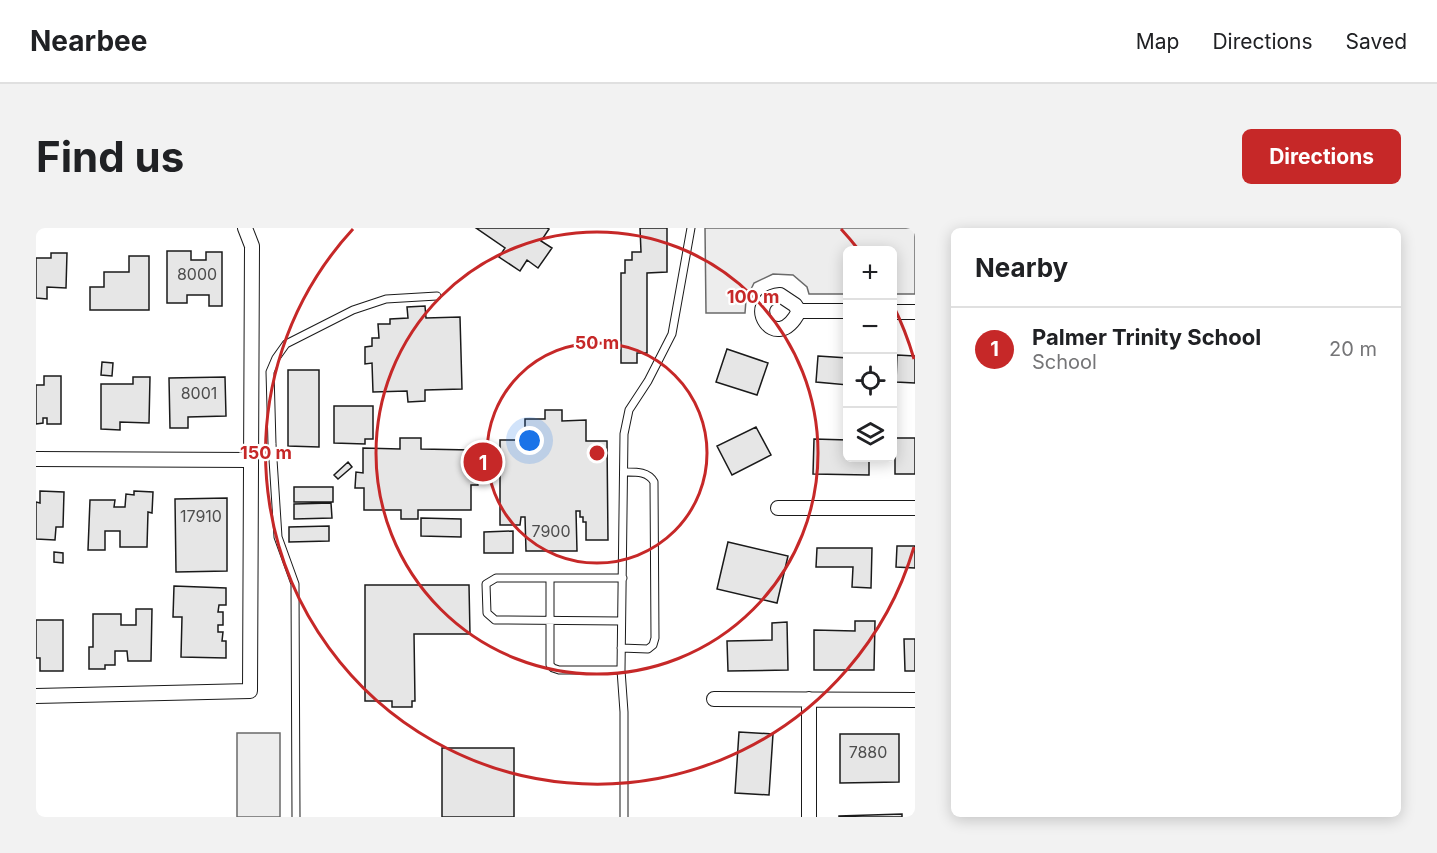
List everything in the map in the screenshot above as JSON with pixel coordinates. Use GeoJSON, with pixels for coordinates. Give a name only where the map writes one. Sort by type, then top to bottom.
{"type":"FeatureCollection","features":[{"type":"Feature","properties":{"kind":"street"},"geometry":{"type":"LineString","coordinates":[[36,696],[250,691],[252,246],[245,228]]}},
{"type":"Feature","properties":{"kind":"street"},"geometry":{"type":"LineString","coordinates":[[799,311],[843,311]]}},
{"type":"Feature","properties":{"kind":"street"},"geometry":{"type":"LineString","coordinates":[[897,312],[915,312]]}},
{"type":"Feature","properties":{"kind":"street"},"geometry":{"type":"LineString","coordinates":[[36,459],[250,460]]}},
{"type":"Feature","properties":{"kind":"street"},"geometry":{"type":"LineString","coordinates":[[778,508],[915,507]]}},
{"type":"Feature","properties":{"kind":"street"},"geometry":{"type":"LineString","coordinates":[[714,699],[915,700]]}},
{"type":"Feature","properties":{"kind":"street"},"geometry":{"type":"LineString","coordinates":[[809,699],[809,817]]}},
{"type":"Feature","properties":{"kind":"lane"},"geometry":{"type":"LineString","coordinates":[[624,817],[621,621],[624,434],[629,410],[648,381],[672,334],[691,228]]}},
{"type":"Feature","properties":{"kind":"lane"},"geometry":{"type":"LineString","coordinates":[[296,817],[295,584],[278,537],[270,372],[286,344],[353,310],[386,299],[437,296]]}},
{"type":"Feature","properties":{"kind":"lane"},"geometry":{"type":"LineString","coordinates":[[621,648],[648,649],[653,645],[655,638],[654,482],[645,474],[624,472]]}},
{"type":"Feature","properties":{"kind":"lane"},"geometry":{"type":"LineString","coordinates":[[621,621],[495,620],[487,613],[486,584],[496,578],[623,578]]}},
{"type":"Feature","properties":{"kind":"lane"},"geometry":{"type":"LineString","coordinates":[[550,578],[550,665],[553,668],[621,670]]}},
{"type":"Feature","properties":{"kind":"shaded area"},"geometry":{"type":"Polygon","coordinates":[[[705,228],[915,228],[915,294],[897,294],[897,246],[843,246],[843,294],[809,294],[807,287],[793,275],[773,274],[754,283],[746,300],[745,313],[706,313],[705,228]]]}},
{"type":"Feature","properties":{"kind":"shaded area"},"geometry":{"type":"Polygon","coordinates":[[[237,733],[280,733],[280,817],[237,817],[237,733]]]}},
{"type":"Feature","properties":{"kind":"building"},"geometry":{"type":"Polygon","coordinates":[[[476,228],[547,228],[549,229],[541,241],[552,248],[538,268],[527,260],[520,271],[499,257],[505,248],[476,228]]]}},
{"type":"Feature","properties":{"kind":"building"},"geometry":{"type":"Polygon","coordinates":[[[640,228],[667,228],[667,272],[647,273],[647,353],[637,353],[637,363],[621,363],[621,273],[625,273],[625,260],[632,260],[632,252],[641,252],[640,228]]]}},
{"type":"Feature","properties":{"kind":"building"},"geometry":{"type":"Polygon","coordinates":[[[167,251],[191,251],[191,260],[206,260],[206,252],[222,252],[222,306],[209,306],[209,295],[187,295],[187,303],[167,303],[167,251]]]}},
{"type":"Feature","properties":{"kind":"building"},"geometry":{"type":"Polygon","coordinates":[[[51,253],[67,253],[66,288],[47,287],[47,299],[36,298],[36,258],[51,258],[51,253]]]}},
{"type":"Feature","properties":{"kind":"building"},"geometry":{"type":"Polygon","coordinates":[[[129,256],[149,256],[149,310],[90,310],[90,287],[104,287],[104,272],[129,272],[129,256]]]}},
{"type":"Feature","properties":{"kind":"building"},"geometry":{"type":"Polygon","coordinates":[[[425,306],[426,318],[460,317],[462,389],[425,390],[425,401],[408,402],[407,391],[373,392],[372,363],[365,364],[365,347],[372,346],[372,338],[379,338],[378,324],[390,324],[390,319],[408,318],[407,307],[425,306]]]}},
{"type":"Feature","properties":{"kind":"building"},"geometry":{"type":"Polygon","coordinates":[[[727,349],[768,363],[757,395],[716,382],[727,349]]]}},
{"type":"Feature","properties":{"kind":"building"},"geometry":{"type":"Polygon","coordinates":[[[897,355],[915,356],[915,383],[897,382],[897,355]]]}},
{"type":"Feature","properties":{"kind":"building"},"geometry":{"type":"Polygon","coordinates":[[[818,356],[843,358],[843,385],[816,382],[818,356]]]}},
{"type":"Feature","properties":{"kind":"building"},"geometry":{"type":"Polygon","coordinates":[[[102,362],[113,363],[112,376],[101,375],[102,362]]]}},
{"type":"Feature","properties":{"kind":"building"},"geometry":{"type":"Polygon","coordinates":[[[288,370],[319,370],[319,447],[288,446],[288,370]]]}},
{"type":"Feature","properties":{"kind":"building"},"geometry":{"type":"Polygon","coordinates":[[[44,376],[61,376],[61,424],[47,424],[47,418],[43,418],[43,423],[36,424],[36,385],[44,385],[44,376]]]}},
{"type":"Feature","properties":{"kind":"building"},"geometry":{"type":"Polygon","coordinates":[[[133,377],[150,377],[149,423],[120,422],[120,430],[101,429],[101,384],[133,384],[133,377]]]}},
{"type":"Feature","properties":{"kind":"building"},"geometry":{"type":"Polygon","coordinates":[[[225,377],[226,416],[188,417],[188,428],[170,428],[169,378],[225,377]]]}},
{"type":"Feature","properties":{"kind":"building"},"geometry":{"type":"Polygon","coordinates":[[[334,406],[373,406],[373,439],[365,439],[365,444],[334,443],[334,406]]]}},
{"type":"Feature","properties":{"kind":"building"},"geometry":{"type":"Polygon","coordinates":[[[545,410],[562,410],[562,421],[586,420],[586,441],[607,441],[608,540],[586,540],[586,522],[583,522],[583,517],[580,517],[580,511],[576,511],[577,551],[526,551],[525,517],[521,517],[520,525],[500,525],[500,440],[525,440],[525,419],[545,419],[545,410]]]}},
{"type":"Feature","properties":{"kind":"building"},"geometry":{"type":"Polygon","coordinates":[[[756,427],[771,455],[732,475],[717,446],[756,427]]]}},
{"type":"Feature","properties":{"kind":"building"},"geometry":{"type":"Polygon","coordinates":[[[400,438],[421,438],[421,449],[472,450],[472,469],[479,469],[478,485],[471,485],[471,510],[418,510],[418,519],[401,519],[401,510],[364,510],[364,488],[355,488],[356,472],[363,473],[363,448],[400,449],[400,438]]]}},
{"type":"Feature","properties":{"kind":"building"},"geometry":{"type":"Polygon","coordinates":[[[897,438],[915,438],[915,474],[895,474],[897,438]]]}},
{"type":"Feature","properties":{"kind":"building"},"geometry":{"type":"Polygon","coordinates":[[[814,439],[843,440],[843,462],[869,462],[869,475],[813,474],[814,439]]]}},
{"type":"Feature","properties":{"kind":"building"},"geometry":{"type":"Polygon","coordinates":[[[348,462],[352,467],[338,479],[334,475],[348,462]]]}},
{"type":"Feature","properties":{"kind":"building"},"geometry":{"type":"Polygon","coordinates":[[[294,487],[333,487],[333,502],[294,502],[294,487]]]}},
{"type":"Feature","properties":{"kind":"building"},"geometry":{"type":"Polygon","coordinates":[[[40,491],[64,492],[63,527],[56,527],[55,540],[36,539],[36,502],[40,503],[40,491]]]}},
{"type":"Feature","properties":{"kind":"building"},"geometry":{"type":"Polygon","coordinates":[[[134,491],[153,492],[152,513],[148,512],[147,547],[120,547],[120,531],[105,531],[105,550],[88,550],[90,500],[115,500],[114,507],[125,507],[126,494],[134,495],[134,491]]]}},
{"type":"Feature","properties":{"kind":"building"},"geometry":{"type":"Polygon","coordinates":[[[227,498],[227,571],[176,572],[175,499],[227,498]]]}},
{"type":"Feature","properties":{"kind":"building"},"geometry":{"type":"Polygon","coordinates":[[[331,503],[332,518],[294,519],[294,504],[331,503]]]}},
{"type":"Feature","properties":{"kind":"building"},"geometry":{"type":"Polygon","coordinates":[[[421,518],[461,519],[461,537],[421,536],[421,518]]]}},
{"type":"Feature","properties":{"kind":"building"},"geometry":{"type":"Polygon","coordinates":[[[329,526],[329,541],[289,542],[289,527],[329,526]]]}},
{"type":"Feature","properties":{"kind":"building"},"geometry":{"type":"Polygon","coordinates":[[[513,531],[513,553],[484,553],[484,532],[513,531]]]}},
{"type":"Feature","properties":{"kind":"building"},"geometry":{"type":"Polygon","coordinates":[[[728,542],[788,556],[777,603],[717,589],[728,542]]]}},
{"type":"Feature","properties":{"kind":"building"},"geometry":{"type":"Polygon","coordinates":[[[897,546],[915,546],[915,568],[896,567],[897,546]]]}},
{"type":"Feature","properties":{"kind":"building"},"geometry":{"type":"Polygon","coordinates":[[[817,548],[872,548],[871,588],[852,587],[853,567],[816,567],[817,548]]]}},
{"type":"Feature","properties":{"kind":"building"},"geometry":{"type":"Polygon","coordinates":[[[54,552],[63,553],[63,563],[54,562],[54,552]]]}},
{"type":"Feature","properties":{"kind":"building"},"geometry":{"type":"Polygon","coordinates":[[[365,585],[469,585],[470,634],[414,634],[415,701],[412,701],[412,707],[392,707],[392,701],[365,701],[365,585]]]}},
{"type":"Feature","properties":{"kind":"building"},"geometry":{"type":"Polygon","coordinates":[[[174,586],[226,588],[226,605],[219,605],[218,612],[223,612],[223,625],[218,625],[218,632],[223,632],[222,641],[226,641],[226,658],[181,657],[182,617],[173,617],[174,586]]]}},
{"type":"Feature","properties":{"kind":"building"},"geometry":{"type":"Polygon","coordinates":[[[136,609],[152,609],[151,661],[128,661],[127,651],[115,651],[115,665],[105,665],[105,669],[89,669],[89,647],[93,647],[93,614],[121,614],[121,625],[136,625],[136,609]]]}},
{"type":"Feature","properties":{"kind":"building"},"geometry":{"type":"Polygon","coordinates":[[[36,620],[63,620],[63,671],[40,671],[40,658],[36,658],[36,620]]]}},
{"type":"Feature","properties":{"kind":"building"},"geometry":{"type":"Polygon","coordinates":[[[855,621],[875,621],[874,670],[814,670],[814,630],[855,631],[855,621]]]}},
{"type":"Feature","properties":{"kind":"building"},"geometry":{"type":"Polygon","coordinates":[[[787,622],[788,670],[728,671],[727,641],[772,640],[772,623],[787,622]]]}},
{"type":"Feature","properties":{"kind":"building"},"geometry":{"type":"Polygon","coordinates":[[[904,639],[915,639],[915,671],[905,671],[904,639]]]}},
{"type":"Feature","properties":{"kind":"building"},"geometry":{"type":"Polygon","coordinates":[[[739,732],[773,734],[769,795],[735,793],[739,732]]]}},
{"type":"Feature","properties":{"kind":"building"},"geometry":{"type":"Polygon","coordinates":[[[840,734],[899,734],[899,782],[840,783],[840,734]]]}},
{"type":"Feature","properties":{"kind":"building"},"geometry":{"type":"Polygon","coordinates":[[[442,748],[514,748],[514,817],[442,817],[442,748]]]}},
{"type":"Feature","properties":{"kind":"building"},"geometry":{"type":"Polygon","coordinates":[[[902,814],[902,817],[839,817],[839,816],[902,814]]]}},
{"type":"Feature","properties":{"kind":"place","name":"Palmer Trinity School"},"geometry":{"type":"Point","coordinates":[483,462]}}]}
